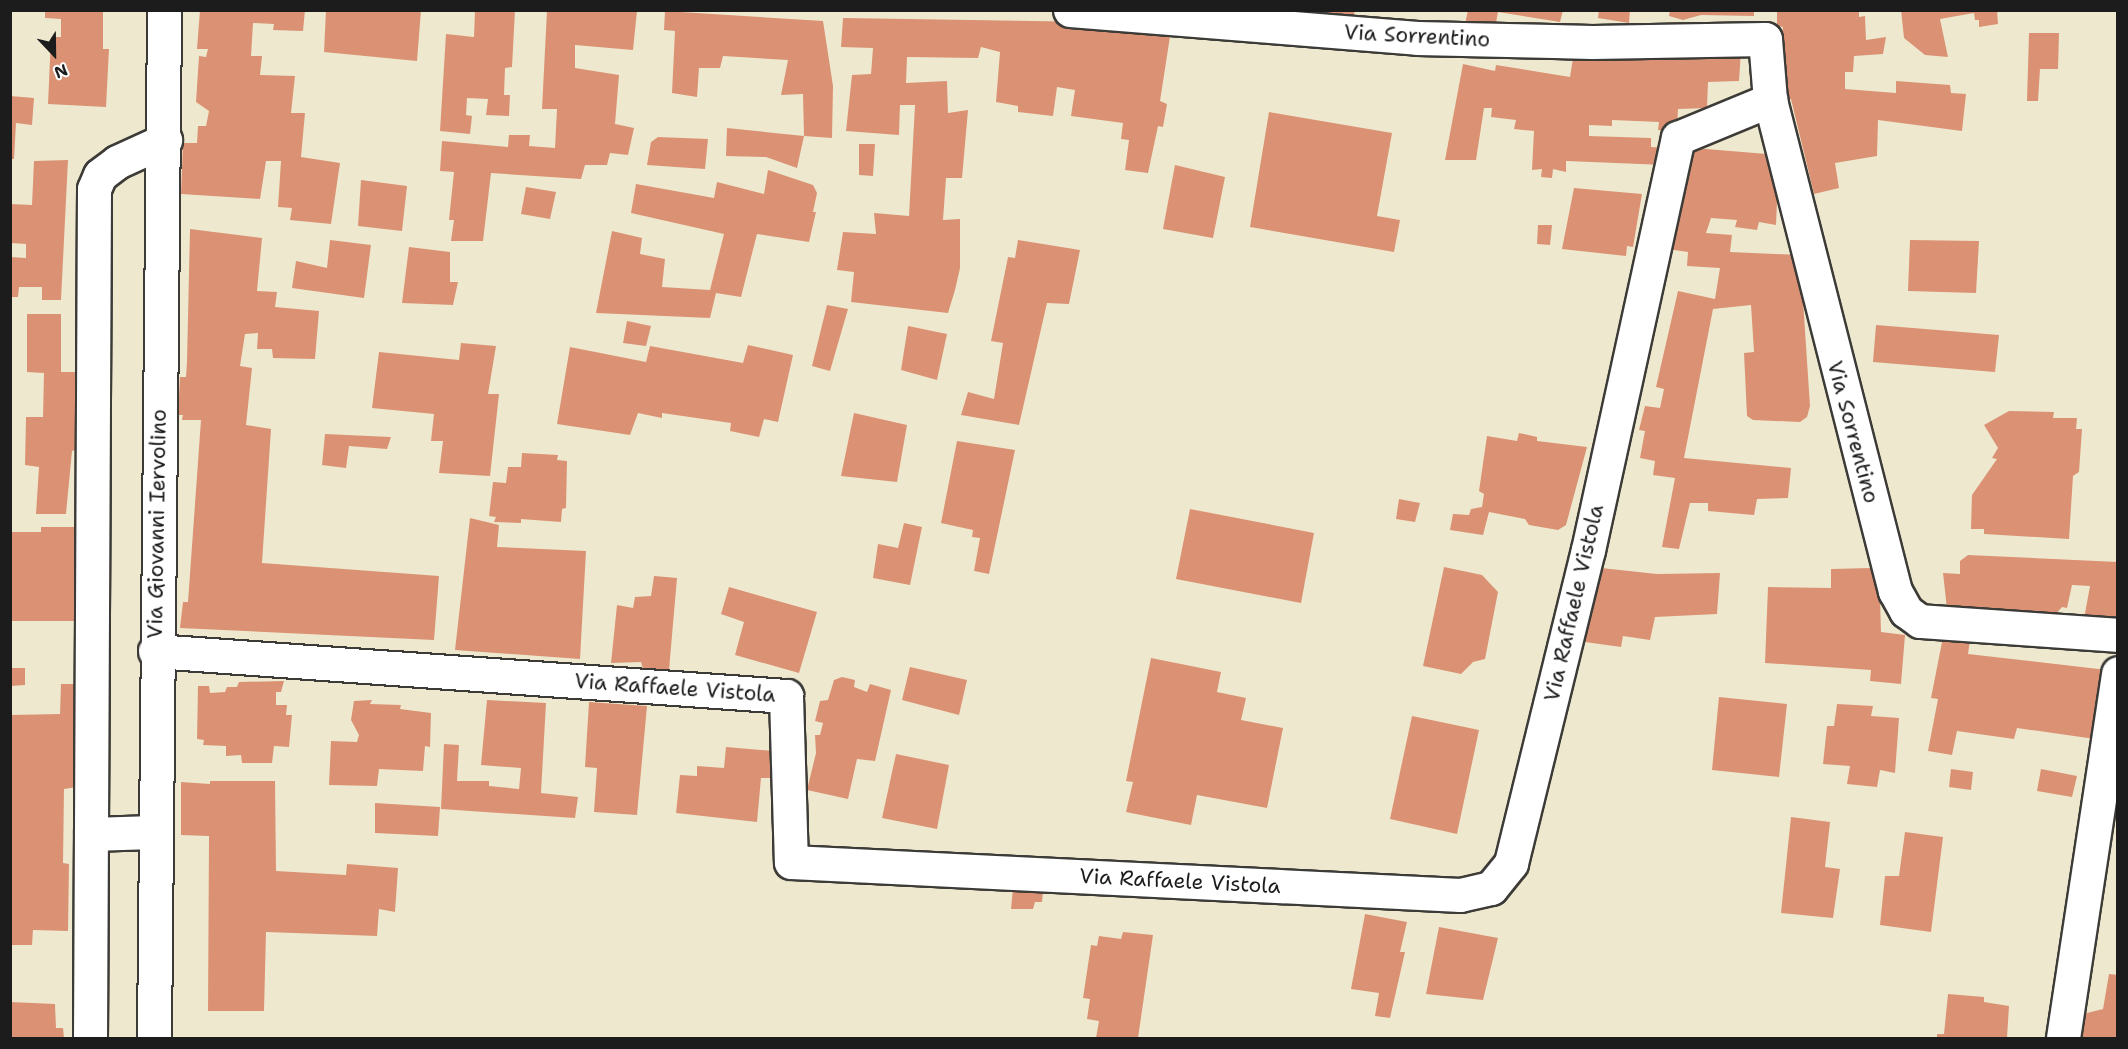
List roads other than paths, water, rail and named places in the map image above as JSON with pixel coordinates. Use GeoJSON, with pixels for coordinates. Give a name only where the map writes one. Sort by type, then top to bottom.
{"type":"FeatureCollection","features":[{"type":"Feature","properties":{"kind":"street","name":"Via Giovanni Iervolino"},"geometry":{"type":"LineString","coordinates":[[154,1038],[153,832],[165,140],[164,10]]}},
{"type":"Feature","properties":{"kind":"street","name":"Via Sorrentino"},"geometry":{"type":"LineString","coordinates":[[1070,10],[1417,38],[1592,42],[1766,25],[1770,100],[1895,591],[1905,611],[1920,621],[2118,635]]}},
{"type":"Feature","properties":{"kind":"street","name":"Via Raffaele Vistola"},"geometry":{"type":"LineString","coordinates":[[155,651],[786,696],[791,862],[1460,895],[1491,888],[1511,863],[1588,550],[1678,138],[1770,100]]}},
{"type":"Feature","properties":{"kind":"street"},"geometry":{"type":"LineString","coordinates":[[90,1038],[94,189],[100,175],[117,162],[165,140]]}},
{"type":"Feature","properties":{"kind":"street"},"geometry":{"type":"LineString","coordinates":[[2063,1038],[2118,672]]}},
{"type":"Feature","properties":{"kind":"street"},"geometry":{"type":"LineString","coordinates":[[91,834],[153,832]]}}]}
